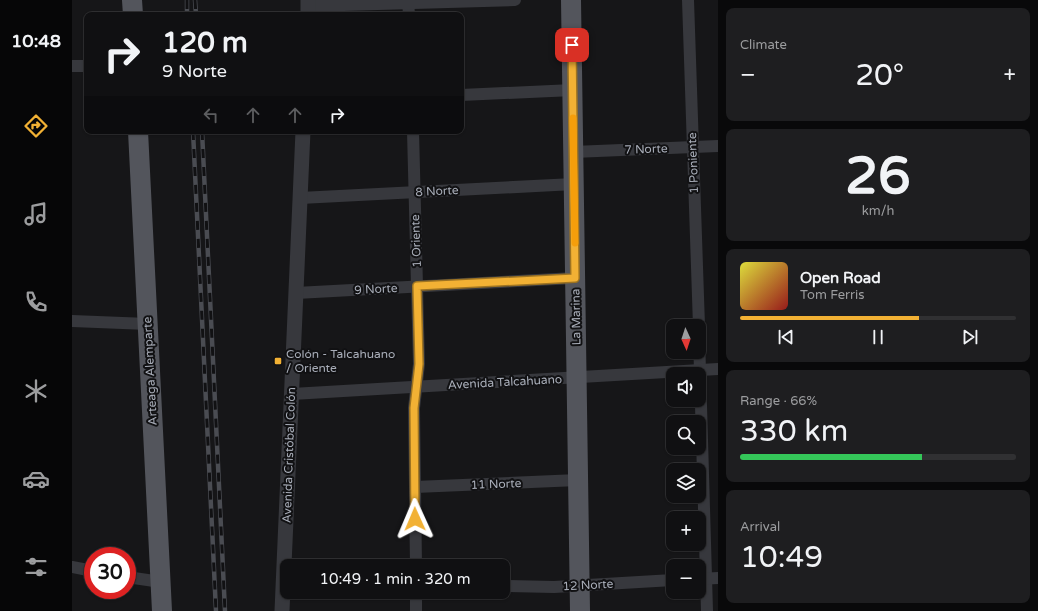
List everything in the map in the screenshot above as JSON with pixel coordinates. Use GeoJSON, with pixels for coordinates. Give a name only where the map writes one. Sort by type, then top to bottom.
{"type":"FeatureCollection","features":[{"type":"Feature","properties":{"kind":"main road"},"geometry":{"type":"LineString","coordinates":[[132,0],[133,12]]}},
{"type":"Feature","properties":{"kind":"main road","name":"La Marina"},"geometry":{"type":"LineString","coordinates":[[571,0],[580,611]]}},
{"type":"Feature","properties":{"kind":"main road","name":"Arteaga Alemparte"},"geometry":{"type":"LineString","coordinates":[[138,134],[162,611]]}},
{"type":"Feature","properties":{"kind":"street"},"geometry":{"type":"LineString","coordinates":[[308,7],[409,6],[514,0]]}},
{"type":"Feature","properties":{"kind":"street","name":"1 Poniente"},"geometry":{"type":"LineString","coordinates":[[688,0],[699,319]]}},
{"type":"Feature","properties":{"kind":"street"},"geometry":{"type":"LineString","coordinates":[[72,66],[84,66]]}},
{"type":"Feature","properties":{"kind":"street"},"geometry":{"type":"LineString","coordinates":[[464,95],[573,90]]}},
{"type":"Feature","properties":{"kind":"street","name":"Avenida Cristóbal Colón"},"geometry":{"type":"LineString","coordinates":[[282,611],[303,134]]}},
{"type":"Feature","properties":{"kind":"street","name":"1 Oriente"},"geometry":{"type":"LineString","coordinates":[[413,134],[419,364],[414,408],[416,559]]}},
{"type":"Feature","properties":{"kind":"street","name":"7 Norte"},"geometry":{"type":"LineString","coordinates":[[573,152],[718,146]]}},
{"type":"Feature","properties":{"kind":"street","name":"8 Norte"},"geometry":{"type":"LineString","coordinates":[[300,198],[574,184]]}},
{"type":"Feature","properties":{"kind":"street","name":"9 Norte"},"geometry":{"type":"LineString","coordinates":[[296,293],[575,278]]}},
{"type":"Feature","properties":{"kind":"street"},"geometry":{"type":"LineString","coordinates":[[72,321],[148,324]]}},
{"type":"Feature","properties":{"kind":"street","name":"Avenida Talcahuano"},"geometry":{"type":"LineString","coordinates":[[706,370],[718,369]]}},
{"type":"Feature","properties":{"kind":"street","name":"Avenida Talcahuano"},"geometry":{"type":"LineString","coordinates":[[292,394],[666,372]]}},
{"type":"Feature","properties":{"kind":"street"},"geometry":{"type":"LineString","coordinates":[[701,407],[708,578],[707,611]]}},
{"type":"Feature","properties":{"kind":"street","name":"11 Norte"},"geometry":{"type":"LineString","coordinates":[[415,487],[578,480]]}},
{"type":"Feature","properties":{"kind":"street"},"geometry":{"type":"LineString","coordinates":[[72,568],[84,570]]}},
{"type":"Feature","properties":{"kind":"street"},"geometry":{"type":"LineString","coordinates":[[136,578],[161,582]]}},
{"type":"Feature","properties":{"kind":"street","name":"12 Norte"},"geometry":{"type":"LineString","coordinates":[[510,586],[579,586],[666,580]]}},
{"type":"Feature","properties":{"kind":"street"},"geometry":{"type":"LineString","coordinates":[[416,599],[416,611]]}},
{"type":"Feature","properties":{"kind":"railway"},"geometry":{"type":"LineString","coordinates":[[187,0],[187,12]]}},
{"type":"Feature","properties":{"kind":"railway"},"geometry":{"type":"LineString","coordinates":[[195,0],[196,12]]}},
{"type":"Feature","properties":{"kind":"railway"},"geometry":{"type":"LineString","coordinates":[[193,134],[216,611]]}},
{"type":"Feature","properties":{"kind":"railway"},"geometry":{"type":"LineString","coordinates":[[202,134],[225,611]]}},
{"type":"Feature","properties":{"kind":"slow traffic"},"geometry":{"type":"LineString","coordinates":[[573,118],[575,243]]}},
{"type":"Feature","properties":{"kind":"place","name":"Colón - Talcahuano / Oriente"},"geometry":{"type":"Point","coordinates":[278,361]}},
{"type":"Feature","properties":{"kind":"route"},"geometry":{"type":"LineString","coordinates":[[415,519],[414,408],[419,364],[417,286],[575,278],[572,45]]}}]}
